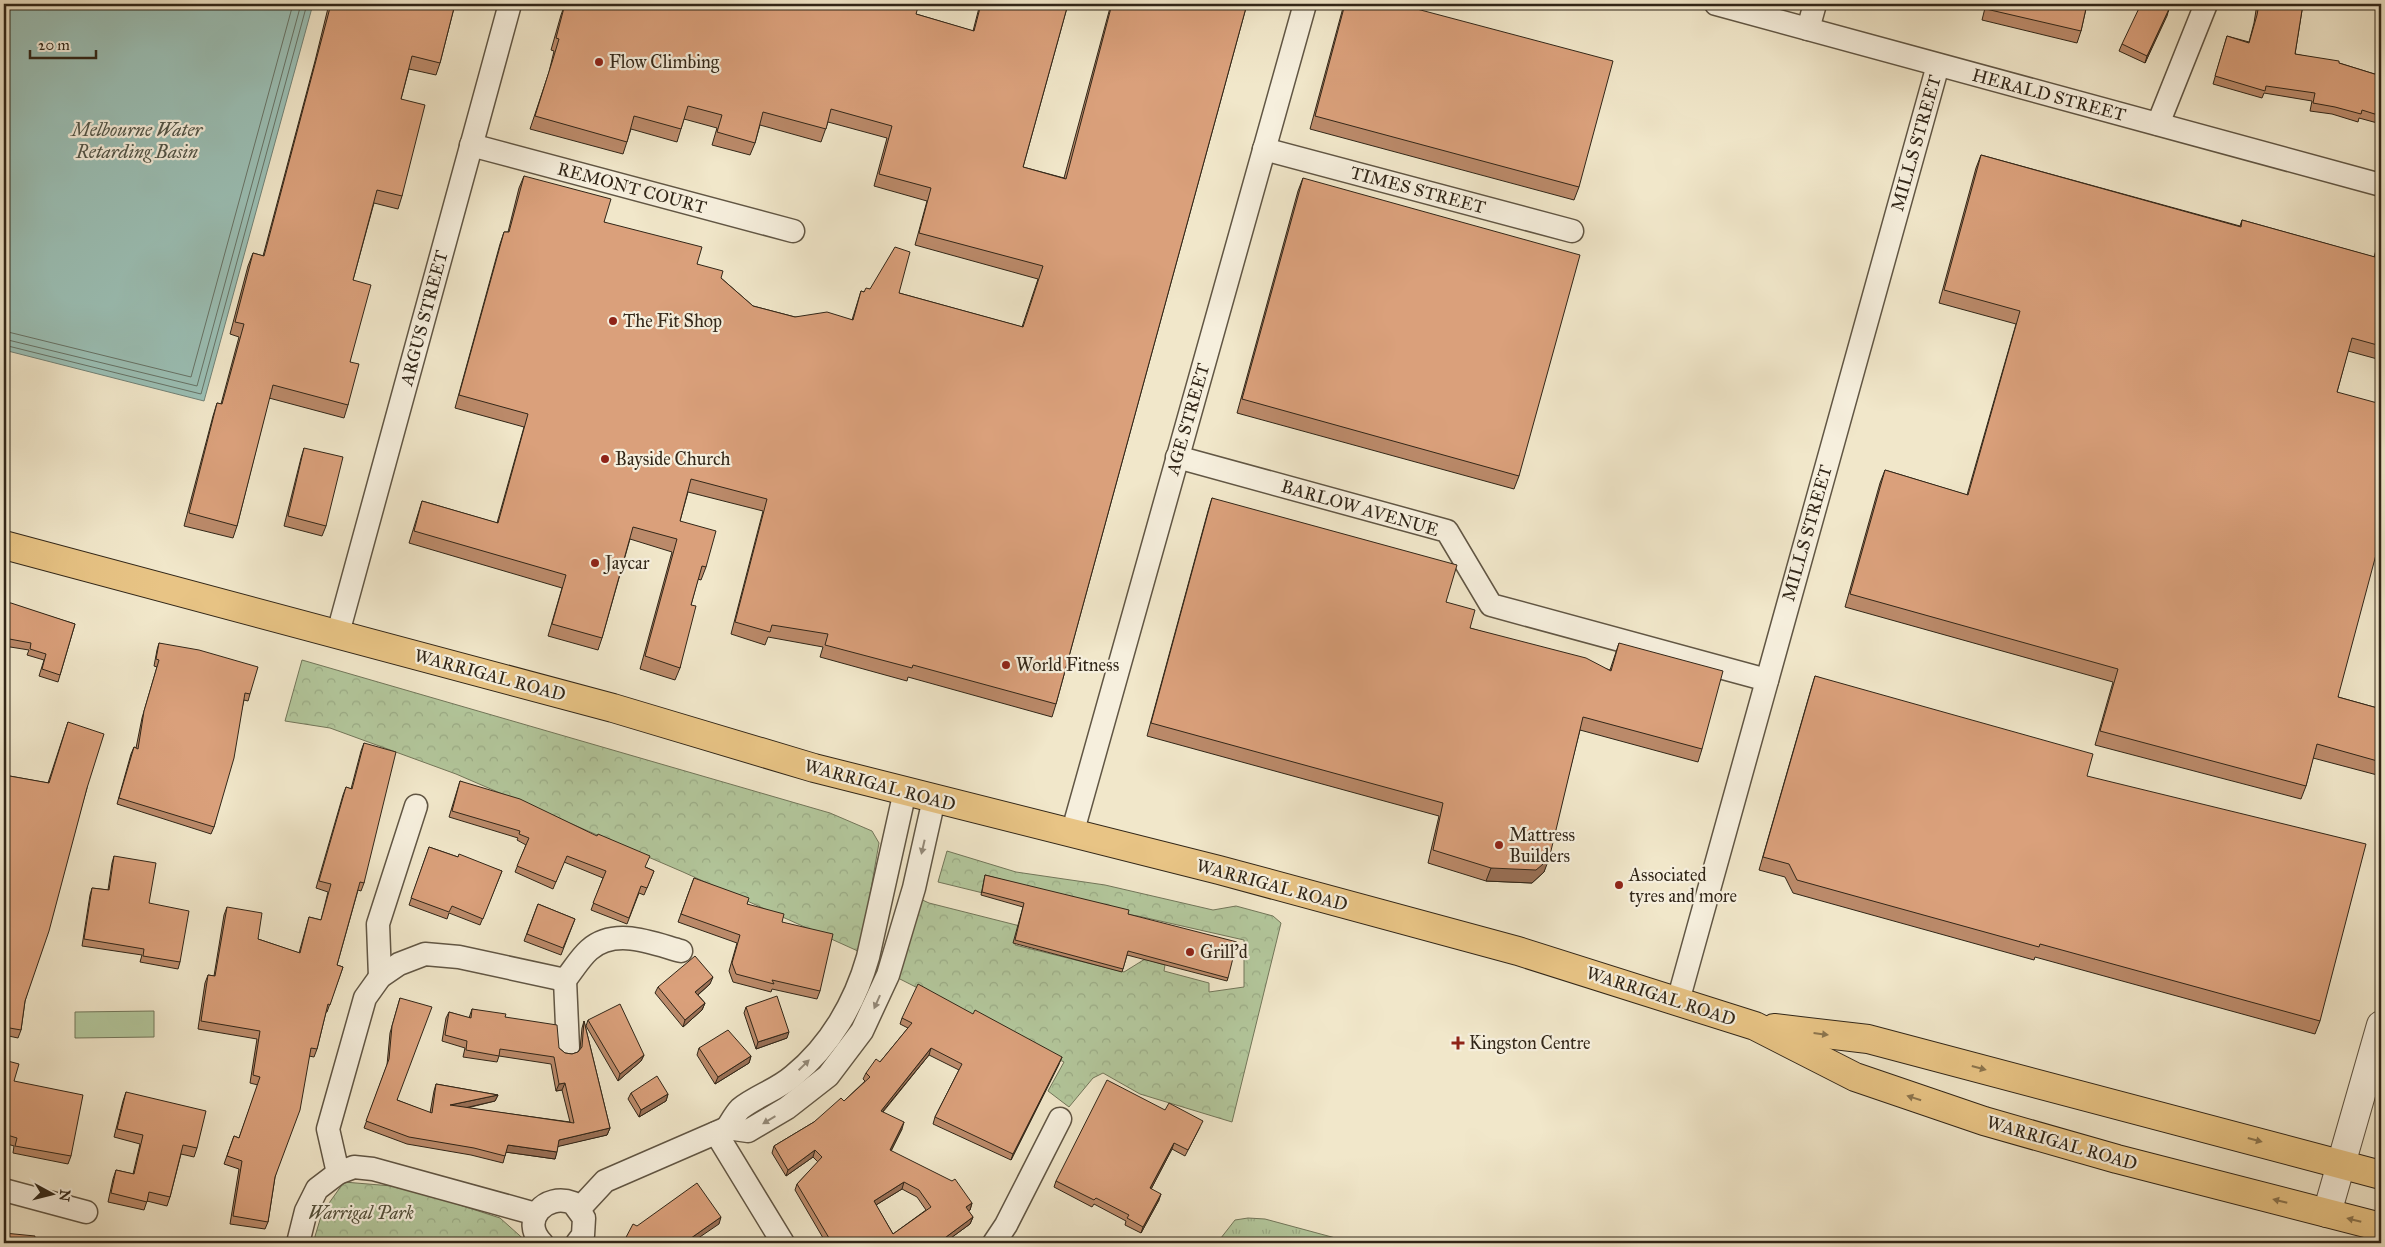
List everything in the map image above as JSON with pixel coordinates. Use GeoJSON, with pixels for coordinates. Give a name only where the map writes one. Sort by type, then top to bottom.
{"type":"FeatureCollection","features":[{"type":"Feature","properties":{"kind":"highway","name":"WARRIGAL ROAD"},"geometry":{"type":"LineString","coordinates":[[4,545],[613,708],[748,749],[934,799],[1219,870],[1452,933],[1755,1026],[1855,1077],[1984,1121],[2117,1159],[2381,1227]]}},
{"type":"Feature","properties":{"kind":"highway","name":"WARRIGAL ROAD"},"geometry":{"type":"LineString","coordinates":[[1755,1026],[1868,1039],[2381,1174]]}},
{"type":"Feature","properties":{"kind":"street","name":"ARGUS STREET"},"geometry":{"type":"LineString","coordinates":[[338,633],[510,4]]}},
{"type":"Feature","properties":{"kind":"street","name":"AGE STREET"},"geometry":{"type":"LineString","coordinates":[[1072,834],[1305,4]]}},
{"type":"Feature","properties":{"kind":"street","name":"HERALD STREET"},"geometry":{"type":"LineString","coordinates":[[1716,4],[2381,185]]}},
{"type":"Feature","properties":{"kind":"street"},"geometry":{"type":"LineString","coordinates":[[1808,29],[1815,4]]}},
{"type":"Feature","properties":{"kind":"street"},"geometry":{"type":"LineString","coordinates":[[2158,124],[2206,4]]}},
{"type":"Feature","properties":{"kind":"street","name":"MILLS STREET"},"geometry":{"type":"LineString","coordinates":[[1678,1001],[1938,65]]}},
{"type":"Feature","properties":{"kind":"street","name":"REMONT COURT"},"geometry":{"type":"LineString","coordinates":[[471,144],[792,231]]}},
{"type":"Feature","properties":{"kind":"street","name":"TIMES STREET"},"geometry":{"type":"LineString","coordinates":[[1264,149],[1572,231]]}},
{"type":"Feature","properties":{"kind":"street","name":"BARLOW AVENUE"},"geometry":{"type":"LineString","coordinates":[[1177,457],[1447,532],[1491,605],[1767,680]]}},
{"type":"Feature","properties":{"kind":"street"},"geometry":{"type":"LineString","coordinates":[[721,1131],[739,1110],[792,1077],[809,1062],[844,1017],[862,978],[868,957],[905,791]]}},
{"type":"Feature","properties":{"kind":"street"},"geometry":{"type":"LineString","coordinates":[[579,1209],[605,1182],[721,1131],[748,1131],[787,1108],[828,1076],[862,1032],[888,975],[914,888],[934,799]]}},
{"type":"Feature","properties":{"kind":"street"},"geometry":{"type":"LineString","coordinates":[[380,977],[378,924],[416,806]]}},
{"type":"Feature","properties":{"kind":"street"},"geometry":{"type":"LineString","coordinates":[[568,1048],[565,980],[589,950],[611,937],[630,939],[681,951]]}},
{"type":"Feature","properties":{"kind":"street"},"geometry":{"type":"LineString","coordinates":[[338,1173],[329,1140],[328,1128],[365,998],[380,977],[399,964],[425,954],[459,957],[565,980]]}},
{"type":"Feature","properties":{"kind":"street"},"geometry":{"type":"LineString","coordinates":[[2327,1213],[2343,1164],[2381,1025]]}},
{"type":"Feature","properties":{"kind":"street"},"geometry":{"type":"LineString","coordinates":[[994,1243],[1006,1225],[1060,1119]]}},
{"type":"Feature","properties":{"kind":"street"},"geometry":{"type":"LineString","coordinates":[[721,1131],[783,1243]]}},
{"type":"Feature","properties":{"kind":"street"},"geometry":{"type":"LineString","coordinates":[[298,1243],[306,1210],[317,1189],[338,1173],[354,1167],[374,1169],[536,1214]]}},
{"type":"Feature","properties":{"kind":"street"},"geometry":{"type":"LineString","coordinates":[[4,1190],[86,1212]]}},
{"type":"Feature","properties":{"kind":"street"},"geometry":{"type":"LineString","coordinates":[[542,1243],[535,1232],[536,1214],[547,1202],[555,1199],[573,1203],[584,1218],[585,1227],[583,1235],[577,1243]]}},
{"type":"Feature","properties":{"kind":"green space"},"geometry":{"type":"Polygon","coordinates":[[[302,660],[830,813],[872,831],[879,843],[860,952],[683,872],[456,774],[330,728],[285,721],[302,660]]]}},
{"type":"Feature","properties":{"kind":"green space"},"geometry":{"type":"Polygon","coordinates":[[[947,851],[1016,872],[1105,885],[1213,910],[1236,906],[1273,916],[1281,923],[1232,1122],[1140,1094],[1103,1073],[1093,1078],[1069,1107],[1048,1091],[1064,1062],[894,976],[918,898],[929,903],[1020,926],[1015,945],[1124,972],[1145,959],[1165,965],[1164,971],[1209,983],[1209,992],[1244,987],[1244,940],[1138,916],[983,893],[938,882],[947,851]]]}},
{"type":"Feature","properties":{"kind":"green space"},"geometry":{"type":"Polygon","coordinates":[[[154,1011],[154,1037],[75,1038],[75,1012],[154,1011]]]}},
{"type":"Feature","properties":{"kind":"green space","name":"Warrigal Park"},"geometry":{"type":"Polygon","coordinates":[[[344,1182],[404,1187],[500,1218],[528,1243],[313,1243],[322,1213],[344,1182]]]}},
{"type":"Feature","properties":{"kind":"green space"},"geometry":{"type":"Polygon","coordinates":[[[1248,1218],[1265,1219],[1354,1243],[1217,1243],[1235,1220],[1248,1218]]]}},
{"type":"Feature","properties":{"kind":"water","name":"Melbourne Water Retarding Basin"},"geometry":{"type":"Polygon","coordinates":[[[4,4],[313,4],[204,401],[4,350],[4,4]]]}},
{"type":"Feature","properties":{"kind":"building"},"geometry":{"type":"Polygon","coordinates":[[[331,4],[455,4],[440,63],[412,56],[401,99],[425,105],[402,196],[377,190],[353,280],[371,285],[350,362],[359,364],[348,405],[273,385],[237,526],[189,513],[217,403],[222,404],[244,324],[235,322],[253,253],[264,256],[331,4]]]}},
{"type":"Feature","properties":{"kind":"building"},"geometry":{"type":"Polygon","coordinates":[[[565,4],[919,4],[916,14],[974,31],[981,4],[1068,4],[1023,167],[1066,179],[1112,4],[1247,4],[1056,704],[913,665],[912,668],[825,645],[828,634],[772,625],[770,632],[735,622],[767,499],[691,479],[680,521],[716,531],[706,567],[702,566],[691,605],[696,606],[680,668],[645,656],[677,539],[633,527],[602,638],[552,624],[566,575],[414,531],[422,501],[498,523],[528,414],[459,395],[504,232],[509,232],[524,176],[611,199],[604,222],[702,247],[697,264],[723,271],[721,278],[753,306],[795,317],[827,312],[853,320],[861,291],[864,292],[866,288],[870,289],[895,247],[910,252],[899,293],[1023,327],[1043,266],[919,233],[931,188],[879,174],[892,126],[831,109],[826,129],[763,112],[755,143],[717,132],[722,115],[688,106],[681,129],[634,116],[627,142],[535,116],[559,39],[556,38],[565,4]]]}},
{"type":"Feature","properties":{"kind":"building"},"geometry":{"type":"Polygon","coordinates":[[[1345,4],[1398,4],[1613,61],[1579,187],[1315,116],[1345,4]]]}},
{"type":"Feature","properties":{"kind":"building"},"geometry":{"type":"Polygon","coordinates":[[[1987,4],[2087,4],[2081,31],[1986,9],[1987,4]]]}},
{"type":"Feature","properties":{"kind":"building"},"geometry":{"type":"Polygon","coordinates":[[[2141,4],[2157,4],[2169,9],[2147,56],[2122,44],[2141,4]]]}},
{"type":"Feature","properties":{"kind":"building"},"geometry":{"type":"Polygon","coordinates":[[[2259,4],[2303,4],[2295,54],[2339,61],[2339,63],[2381,76],[2381,116],[2362,110],[2361,114],[2313,103],[2315,93],[2266,86],[2265,91],[2215,76],[2227,36],[2249,43],[2259,4]]]}},
{"type":"Feature","properties":{"kind":"building"},"geometry":{"type":"Polygon","coordinates":[[[1981,155],[2241,227],[2242,220],[2375,257],[2381,234],[2381,346],[2352,338],[2337,392],[2381,404],[2381,536],[2338,697],[2381,709],[2381,762],[2317,744],[2306,786],[2100,731],[2118,669],[1850,594],[1885,470],[1968,495],[2020,311],[1944,290],[1981,155]]]}},
{"type":"Feature","properties":{"kind":"building"},"geometry":{"type":"Polygon","coordinates":[[[1303,178],[1580,255],[1519,476],[1242,399],[1303,178]]]}},
{"type":"Feature","properties":{"kind":"building"},"geometry":{"type":"Polygon","coordinates":[[[304,448],[343,457],[326,526],[288,516],[304,448]]]}},
{"type":"Feature","properties":{"kind":"building"},"geometry":{"type":"Polygon","coordinates":[[[1212,498],[1457,565],[1446,602],[1475,610],[1470,628],[1586,658],[1611,671],[1619,643],[1723,671],[1702,749],[1583,717],[1549,859],[1536,870],[1491,868],[1433,850],[1443,803],[1151,723],[1212,498]]]}},
{"type":"Feature","properties":{"kind":"building"},"geometry":{"type":"Polygon","coordinates":[[[4,602],[75,624],[60,675],[42,669],[46,654],[30,649],[31,643],[4,638],[4,602]]]}},
{"type":"Feature","properties":{"kind":"building"},"geometry":{"type":"Polygon","coordinates":[[[159,643],[199,650],[258,667],[250,694],[245,693],[234,758],[214,827],[119,798],[134,747],[138,749],[144,711],[159,660],[156,659],[159,643]]]}},
{"type":"Feature","properties":{"kind":"building"},"geometry":{"type":"Polygon","coordinates":[[[1815,676],[2093,754],[2087,776],[2366,844],[2320,1021],[2040,944],[2039,947],[1797,880],[1789,864],[1763,857],[1815,676]]]}},
{"type":"Feature","properties":{"kind":"building"},"geometry":{"type":"Polygon","coordinates":[[[68,722],[104,734],[87,788],[49,931],[25,1001],[21,1030],[4,1027],[4,775],[49,783],[68,722]]]}},
{"type":"Feature","properties":{"kind":"building"},"geometry":{"type":"Polygon","coordinates":[[[364,743],[396,752],[364,883],[360,882],[337,965],[343,967],[330,1005],[328,1004],[317,1049],[311,1048],[300,1110],[275,1177],[268,1222],[233,1216],[242,1161],[227,1156],[234,1136],[239,1138],[260,1077],[253,1075],[260,1031],[201,1021],[208,975],[215,976],[227,907],[262,913],[258,939],[300,953],[309,917],[321,920],[331,884],[319,881],[346,787],[352,789],[364,743]]]}},
{"type":"Feature","properties":{"kind":"building"},"geometry":{"type":"Polygon","coordinates":[[[460,781],[520,799],[597,836],[598,834],[650,856],[645,867],[654,871],[647,888],[641,886],[629,918],[593,903],[606,871],[567,856],[556,882],[517,866],[529,838],[519,834],[520,831],[452,811],[460,781]]]}},
{"type":"Feature","properties":{"kind":"building"},"geometry":{"type":"Polygon","coordinates":[[[429,847],[458,857],[459,854],[502,871],[483,919],[452,906],[449,912],[411,898],[429,847]]]}},
{"type":"Feature","properties":{"kind":"building"},"geometry":{"type":"Polygon","coordinates":[[[114,856],[156,863],[149,903],[189,911],[180,962],[143,956],[144,949],[84,939],[92,888],[109,890],[114,856]]]}},
{"type":"Feature","properties":{"kind":"building"},"geometry":{"type":"Polygon","coordinates":[[[985,875],[1129,910],[1128,914],[1237,942],[1228,978],[1128,951],[1123,969],[1015,940],[1024,903],[982,892],[985,875]]]}},
{"type":"Feature","properties":{"kind":"building"},"geometry":{"type":"Polygon","coordinates":[[[694,878],[749,898],[747,904],[784,914],[782,922],[833,934],[820,991],[772,980],[774,984],[736,974],[732,963],[740,935],[681,914],[694,878]]]}},
{"type":"Feature","properties":{"kind":"building"},"geometry":{"type":"Polygon","coordinates":[[[538,904],[575,919],[563,948],[527,934],[538,904]]]}},
{"type":"Feature","properties":{"kind":"building"},"geometry":{"type":"Polygon","coordinates":[[[695,956],[713,977],[695,992],[705,1003],[685,1020],[658,987],[695,956]]]}},
{"type":"Feature","properties":{"kind":"building"},"geometry":{"type":"Polygon","coordinates":[[[918,984],[973,1014],[975,1010],[1062,1057],[1013,1154],[935,1117],[962,1064],[931,1048],[881,1111],[904,1122],[890,1150],[952,1181],[955,1179],[972,1203],[966,1207],[973,1217],[938,1243],[832,1243],[797,1184],[822,1157],[815,1150],[788,1170],[774,1146],[814,1122],[841,1098],[844,1101],[870,1077],[866,1073],[876,1059],[880,1062],[912,1023],[902,1018],[918,984]],[[904,1182],[874,1201],[893,1234],[931,1207],[919,1190],[904,1182]]]}},
{"type":"Feature","properties":{"kind":"building"},"geometry":{"type":"Polygon","coordinates":[[[777,996],[789,1032],[758,1042],[746,1007],[777,996]]]}},
{"type":"Feature","properties":{"kind":"building"},"geometry":{"type":"Polygon","coordinates":[[[400,998],[432,1007],[397,1100],[432,1113],[436,1084],[498,1095],[450,1105],[574,1123],[565,1083],[559,1084],[554,1057],[500,1049],[499,1056],[466,1050],[467,1041],[445,1035],[449,1012],[471,1018],[472,1009],[506,1014],[505,1017],[557,1025],[559,1048],[565,1053],[572,1054],[578,1052],[582,1047],[584,1021],[610,1128],[559,1140],[557,1152],[508,1145],[505,1156],[474,1148],[409,1137],[366,1121],[389,1059],[392,1026],[400,998]]]}},
{"type":"Feature","properties":{"kind":"building"},"geometry":{"type":"Polygon","coordinates":[[[620,1004],[644,1055],[620,1074],[588,1020],[620,1004]]]}},
{"type":"Feature","properties":{"kind":"building"},"geometry":{"type":"Polygon","coordinates":[[[728,1030],[751,1056],[718,1077],[699,1048],[728,1030]]]}},
{"type":"Feature","properties":{"kind":"building"},"geometry":{"type":"Polygon","coordinates":[[[4,1060],[19,1064],[14,1081],[83,1095],[71,1156],[15,1146],[17,1138],[4,1134],[4,1060]]]}},
{"type":"Feature","properties":{"kind":"building"},"geometry":{"type":"Polygon","coordinates":[[[657,1076],[668,1094],[641,1110],[631,1093],[657,1076]]]}},
{"type":"Feature","properties":{"kind":"building"},"geometry":{"type":"Polygon","coordinates":[[[1107,1080],[1165,1110],[1169,1103],[1203,1121],[1188,1150],[1174,1143],[1150,1188],[1161,1194],[1143,1227],[1127,1218],[1129,1215],[1056,1181],[1107,1080]]]}},
{"type":"Feature","properties":{"kind":"building"},"geometry":{"type":"Polygon","coordinates":[[[126,1092],[206,1111],[197,1148],[183,1145],[170,1197],[149,1192],[147,1202],[111,1193],[116,1170],[134,1174],[143,1135],[117,1129],[126,1092]]]}},
{"type":"Feature","properties":{"kind":"building"},"geometry":{"type":"Polygon","coordinates":[[[697,1183],[721,1217],[684,1243],[623,1243],[633,1224],[637,1226],[697,1183]]]}},
{"type":"Feature","properties":{"kind":"building"},"geometry":{"type":"Polygon","coordinates":[[[4,1233],[35,1236],[34,1243],[4,1243],[4,1233]]]}},
{"type":"Feature","properties":{"kind":"place","name":"Flow Climbing"},"geometry":{"type":"Point","coordinates":[599,62]}},
{"type":"Feature","properties":{"kind":"place","name":"The Fit Shop"},"geometry":{"type":"Point","coordinates":[613,321]}},
{"type":"Feature","properties":{"kind":"place","name":"Bayside Church"},"geometry":{"type":"Point","coordinates":[605,459]}},
{"type":"Feature","properties":{"kind":"place","name":"Jaycar"},"geometry":{"type":"Point","coordinates":[595,563]}},
{"type":"Feature","properties":{"kind":"place","name":"World Fitness"},"geometry":{"type":"Point","coordinates":[1006,665]}},
{"type":"Feature","properties":{"kind":"place","name":"Mattress Builders"},"geometry":{"type":"Point","coordinates":[1499,845]}},
{"type":"Feature","properties":{"kind":"place","name":"Associated tyres and more"},"geometry":{"type":"Point","coordinates":[1619,885]}},
{"type":"Feature","properties":{"kind":"place","name":"Grill'd"},"geometry":{"type":"Point","coordinates":[1190,952]}},
{"type":"Feature","properties":{"kind":"place","name":"Kingston Centre"},"geometry":{"type":"Point","coordinates":[1458,1043]}}]}
